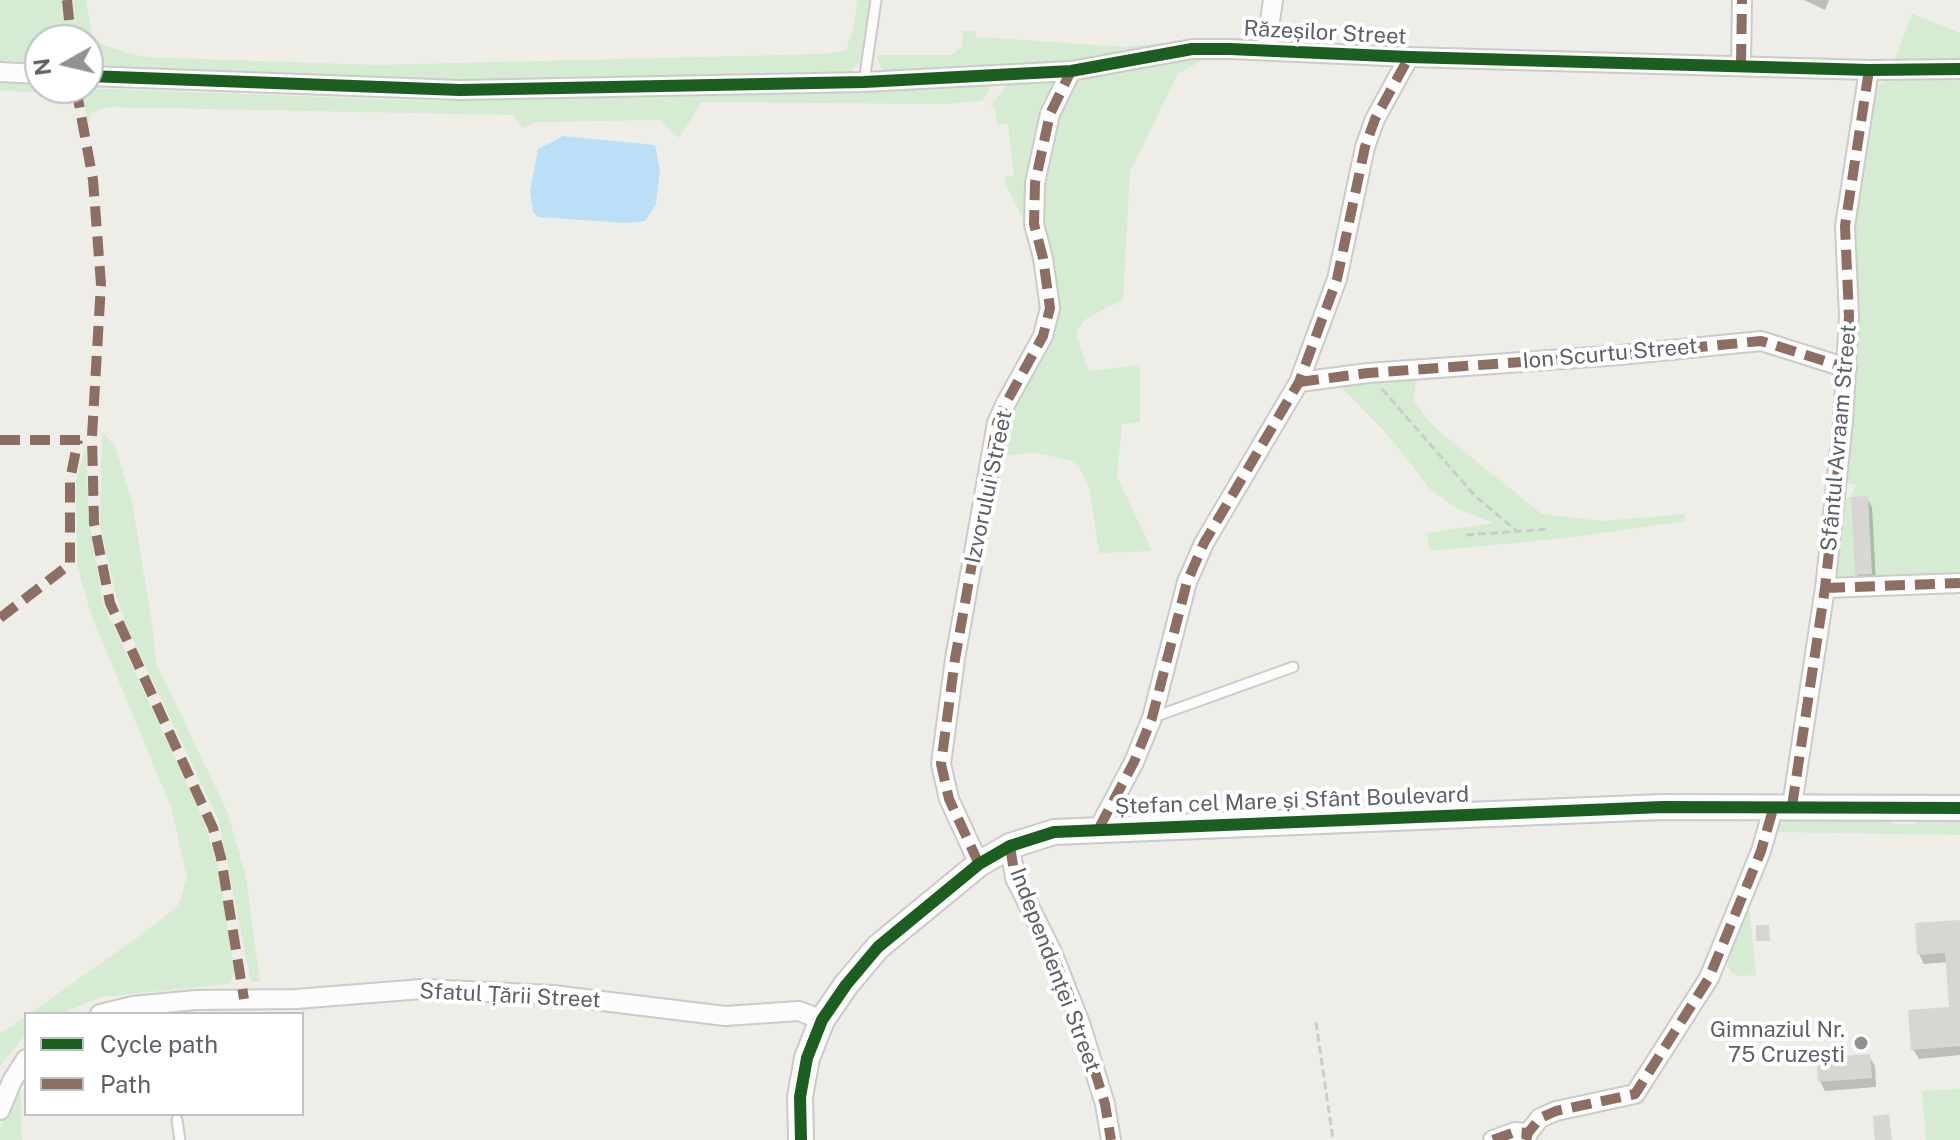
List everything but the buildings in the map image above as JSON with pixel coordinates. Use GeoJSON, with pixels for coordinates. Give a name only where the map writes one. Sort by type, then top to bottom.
{"type":"FeatureCollection","features":[{"type":"Feature","properties":{"kind":"street"},"geometry":{"type":"LineString","coordinates":[[1266,49],[1273,0]]}},
{"type":"Feature","properties":{"kind":"street"},"geometry":{"type":"LineString","coordinates":[[1741,64],[1742,0]]}},
{"type":"Feature","properties":{"kind":"street","name":"Răzeșilor Street"},"geometry":{"type":"LineString","coordinates":[[104,77],[460,90],[864,82],[1071,71],[1192,49],[1869,70],[1960,69]]}},
{"type":"Feature","properties":{"kind":"street"},"geometry":{"type":"LineString","coordinates":[[1099,828],[1134,762],[1152,718],[1187,582],[1204,543],[1299,382],[1337,279],[1365,147],[1375,119],[1409,57]]}},
{"type":"Feature","properties":{"kind":"street","name":"Sfântul Avraam Street"},"geometry":{"type":"LineString","coordinates":[[1527,1136],[1540,1118],[1556,1111],[1635,1094],[1709,978],[1761,851],[1783,806],[1825,588],[1847,368],[1849,316],[1845,226],[1869,70]]}},
{"type":"Feature","properties":{"kind":"street","name":"Izvorului Street"},"geometry":{"type":"LineString","coordinates":[[979,864],[949,799],[941,764],[955,659],[997,423],[1043,336],[1050,308],[1043,258],[1034,224],[1035,183],[1050,114],[1071,71]]}},
{"type":"Feature","properties":{"kind":"street"},"geometry":{"type":"LineString","coordinates":[[0,72],[24,73]]}},
{"type":"Feature","properties":{"kind":"street","name":"Ion Scurtu Street"},"geometry":{"type":"LineString","coordinates":[[1299,382],[1368,373],[1620,355],[1761,341],[1847,368]]}},
{"type":"Feature","properties":{"kind":"street"},"geometry":{"type":"LineString","coordinates":[[1825,588],[1960,583]]}},
{"type":"Feature","properties":{"kind":"street","name":"Ștefan cel Mare și Sfânt Boulevard"},"geometry":{"type":"LineString","coordinates":[[801,1140],[800,1097],[807,1058],[822,1020],[846,985],[878,947],[979,864],[1010,846],[1054,832],[1662,807],[1960,808]]}},
{"type":"Feature","properties":{"kind":"street","name":"Independenței Street"},"geometry":{"type":"LineString","coordinates":[[1010,846],[1015,878],[1052,952],[1080,1023],[1105,1104],[1111,1140]]}},
{"type":"Feature","properties":{"kind":"street","name":"Sfatul Țării Street"},"geometry":{"type":"LineString","coordinates":[[108,1012],[133,1006],[196,1000],[296,999],[422,989],[553,995],[725,1016],[799,1011],[822,1020]]}},
{"type":"Feature","properties":{"kind":"street"},"geometry":{"type":"LineString","coordinates":[[0,1110],[24,1062]]}},
{"type":"Feature","properties":{"kind":"street"},"geometry":{"type":"LineString","coordinates":[[1493,1140],[1515,1132],[1527,1136]]}},
{"type":"Feature","properties":{"kind":"lane"},"geometry":{"type":"LineString","coordinates":[[864,82],[876,0]]}},
{"type":"Feature","properties":{"kind":"lane"},"geometry":{"type":"LineString","coordinates":[[1152,718],[1293,667]]}},
{"type":"Feature","properties":{"kind":"lane"},"geometry":{"type":"LineString","coordinates":[[177,1120],[180,1140]]}},
{"type":"Feature","properties":{"kind":"path"},"geometry":{"type":"LineString","coordinates":[[1368,373],[1476,497],[1517,531]]}},
{"type":"Feature","properties":{"kind":"path"},"geometry":{"type":"LineString","coordinates":[[1466,535],[1548,529]]}},
{"type":"Feature","properties":{"kind":"path"},"geometry":{"type":"LineString","coordinates":[[1316,1022],[1333,1140]]}},
{"type":"Feature","properties":{"kind":"green space"},"geometry":{"type":"Polygon","coordinates":[[[0,0],[86,0],[90,24],[24,24],[24,62],[0,61],[0,0]]]}},
{"type":"Feature","properties":{"kind":"green space"},"geometry":{"type":"Polygon","coordinates":[[[857,0],[870,0],[861,60],[849,74],[466,80],[149,73],[104,69],[104,45],[142,57],[377,65],[823,54],[846,50],[854,27],[857,0]]]}},
{"type":"Feature","properties":{"kind":"green space"},"geometry":{"type":"Polygon","coordinates":[[[1912,14],[1960,33],[1960,63],[1894,61],[1912,14]]]}},
{"type":"Feature","properties":{"kind":"green space"},"geometry":{"type":"Polygon","coordinates":[[[963,31],[975,31],[976,37],[1126,47],[1166,42],[1059,67],[883,73],[876,55],[951,55],[962,46],[963,31]]]}},
{"type":"Feature","properties":{"kind":"green space"},"geometry":{"type":"Polygon","coordinates":[[[1182,57],[1206,58],[1178,74],[1130,171],[1123,299],[1087,318],[1076,332],[1088,371],[1140,365],[1140,422],[1122,424],[1117,476],[1152,551],[1099,553],[1090,490],[1080,469],[1072,461],[1033,452],[1000,457],[1010,409],[1046,342],[1040,186],[1054,116],[1079,76],[1182,57]]]}},
{"type":"Feature","properties":{"kind":"green space"},"geometry":{"type":"Polygon","coordinates":[[[1925,75],[1960,77],[1960,574],[1837,580],[1834,573],[1842,498],[1851,497],[1856,485],[1847,483],[1842,477],[1852,205],[1874,88],[1886,80],[1925,75]]]}},
{"type":"Feature","properties":{"kind":"green space"},"geometry":{"type":"Polygon","coordinates":[[[1061,76],[1030,233],[1004,182],[1006,176],[1014,177],[1008,124],[997,125],[995,109],[991,105],[1011,80],[1061,76]]]}},
{"type":"Feature","properties":{"kind":"green space"},"geometry":{"type":"Polygon","coordinates":[[[989,81],[990,89],[982,101],[946,104],[702,102],[679,138],[660,120],[535,122],[522,128],[513,115],[108,107],[91,113],[88,125],[84,104],[104,104],[104,89],[430,101],[881,89],[989,81]]]}},
{"type":"Feature","properties":{"kind":"green space"},"geometry":{"type":"Polygon","coordinates":[[[0,82],[24,83],[24,92],[0,91],[0,82]]]}},
{"type":"Feature","properties":{"kind":"green space"},"geometry":{"type":"Polygon","coordinates":[[[1417,375],[1413,401],[1435,428],[1542,514],[1601,521],[1685,514],[1685,521],[1566,538],[1430,551],[1427,533],[1494,523],[1459,510],[1430,489],[1388,435],[1336,382],[1417,375]]]}},
{"type":"Feature","properties":{"kind":"green space"},"geometry":{"type":"Polygon","coordinates":[[[102,432],[115,446],[132,502],[156,663],[227,811],[246,877],[260,981],[251,982],[219,821],[127,627],[115,592],[100,524],[102,432]]]}},
{"type":"Feature","properties":{"kind":"green space"},"geometry":{"type":"Polygon","coordinates":[[[86,445],[89,520],[103,604],[201,814],[217,862],[235,973],[229,984],[101,997],[65,1012],[32,1012],[179,905],[187,877],[171,807],[91,614],[77,565],[76,481],[86,445]]]}},
{"type":"Feature","properties":{"kind":"green space"},"geometry":{"type":"Polygon","coordinates":[[[1889,819],[1894,824],[1915,824],[1920,819],[1960,819],[1960,835],[1776,832],[1781,823],[1789,820],[1889,819]]]}},
{"type":"Feature","properties":{"kind":"green space"},"geometry":{"type":"Polygon","coordinates":[[[1749,907],[1756,975],[1739,976],[1732,973],[1726,961],[1749,907]]]}},
{"type":"Feature","properties":{"kind":"green space"},"geometry":{"type":"Polygon","coordinates":[[[24,1017],[24,1036],[0,1066],[0,1034],[24,1017]]]}},
{"type":"Feature","properties":{"kind":"green space"},"geometry":{"type":"Polygon","coordinates":[[[20,1080],[22,1140],[0,1140],[0,1128],[20,1080]]]}},
{"type":"Feature","properties":{"kind":"green space"},"geometry":{"type":"Polygon","coordinates":[[[1960,1089],[1960,1140],[1926,1140],[1922,1091],[1960,1089]]]}},
{"type":"Feature","properties":{"kind":"water"},"geometry":{"type":"Polygon","coordinates":[[[563,136],[655,145],[660,171],[656,204],[645,221],[625,223],[538,217],[533,212],[530,191],[538,149],[563,136]]]}},
{"type":"Feature","properties":{"kind":"marked path"},"geometry":{"type":"LineString","coordinates":[[67,0],[69,24]]}},
{"type":"Feature","properties":{"kind":"marked path"},"geometry":{"type":"LineString","coordinates":[[1741,64],[1742,0]]}},
{"type":"Feature","properties":{"kind":"marked path"},"geometry":{"type":"LineString","coordinates":[[1099,828],[1134,762],[1152,718],[1187,582],[1204,543],[1299,382],[1337,279],[1365,147],[1375,119],[1409,57]]}},
{"type":"Feature","properties":{"kind":"marked path"},"geometry":{"type":"LineString","coordinates":[[1792,806],[1825,588],[1843,422],[1849,316],[1845,226],[1869,70]]}},
{"type":"Feature","properties":{"kind":"marked path"},"geometry":{"type":"LineString","coordinates":[[979,864],[949,799],[941,764],[955,659],[997,423],[1043,336],[1050,308],[1043,258],[1034,224],[1035,183],[1050,114],[1071,71]]}},
{"type":"Feature","properties":{"kind":"marked path"},"geometry":{"type":"LineString","coordinates":[[79,104],[93,180],[101,284],[92,436],[94,523],[110,603],[213,828],[221,858],[244,999]]}},
{"type":"Feature","properties":{"kind":"marked path"},"geometry":{"type":"LineString","coordinates":[[1299,382],[1368,373],[1620,355],[1761,341],[1847,368]]}},
{"type":"Feature","properties":{"kind":"marked path"},"geometry":{"type":"LineString","coordinates":[[0,440],[88,440]]}},
{"type":"Feature","properties":{"kind":"marked path"},"geometry":{"type":"LineString","coordinates":[[0,618],[70,564],[70,480],[78,440]]}},
{"type":"Feature","properties":{"kind":"marked path"},"geometry":{"type":"LineString","coordinates":[[1825,588],[1960,583]]}},
{"type":"Feature","properties":{"kind":"marked path"},"geometry":{"type":"LineString","coordinates":[[1526,1140],[1540,1118],[1556,1111],[1635,1094],[1709,978],[1761,851],[1774,806]]}},
{"type":"Feature","properties":{"kind":"marked path"},"geometry":{"type":"LineString","coordinates":[[1010,846],[1015,878],[1052,952],[1080,1023],[1105,1104],[1111,1140]]}},
{"type":"Feature","properties":{"kind":"marked path"},"geometry":{"type":"LineString","coordinates":[[1493,1140],[1515,1132],[1528,1133]]}},
{"type":"Feature","properties":{"kind":"cycle path"},"geometry":{"type":"LineString","coordinates":[[104,77],[460,90],[864,82],[1071,71],[1192,49],[1869,70],[1960,69]]}},
{"type":"Feature","properties":{"kind":"cycle path"},"geometry":{"type":"LineString","coordinates":[[801,1140],[800,1097],[807,1058],[822,1020],[846,985],[878,947],[979,864],[1010,846],[1054,832],[1662,807],[1960,808]]}},
{"type":"Feature","properties":{"kind":"place","name":"Gimnaziul Nr. 75 Cruzești"},"geometry":{"type":"Point","coordinates":[1861,1043]}}]}
